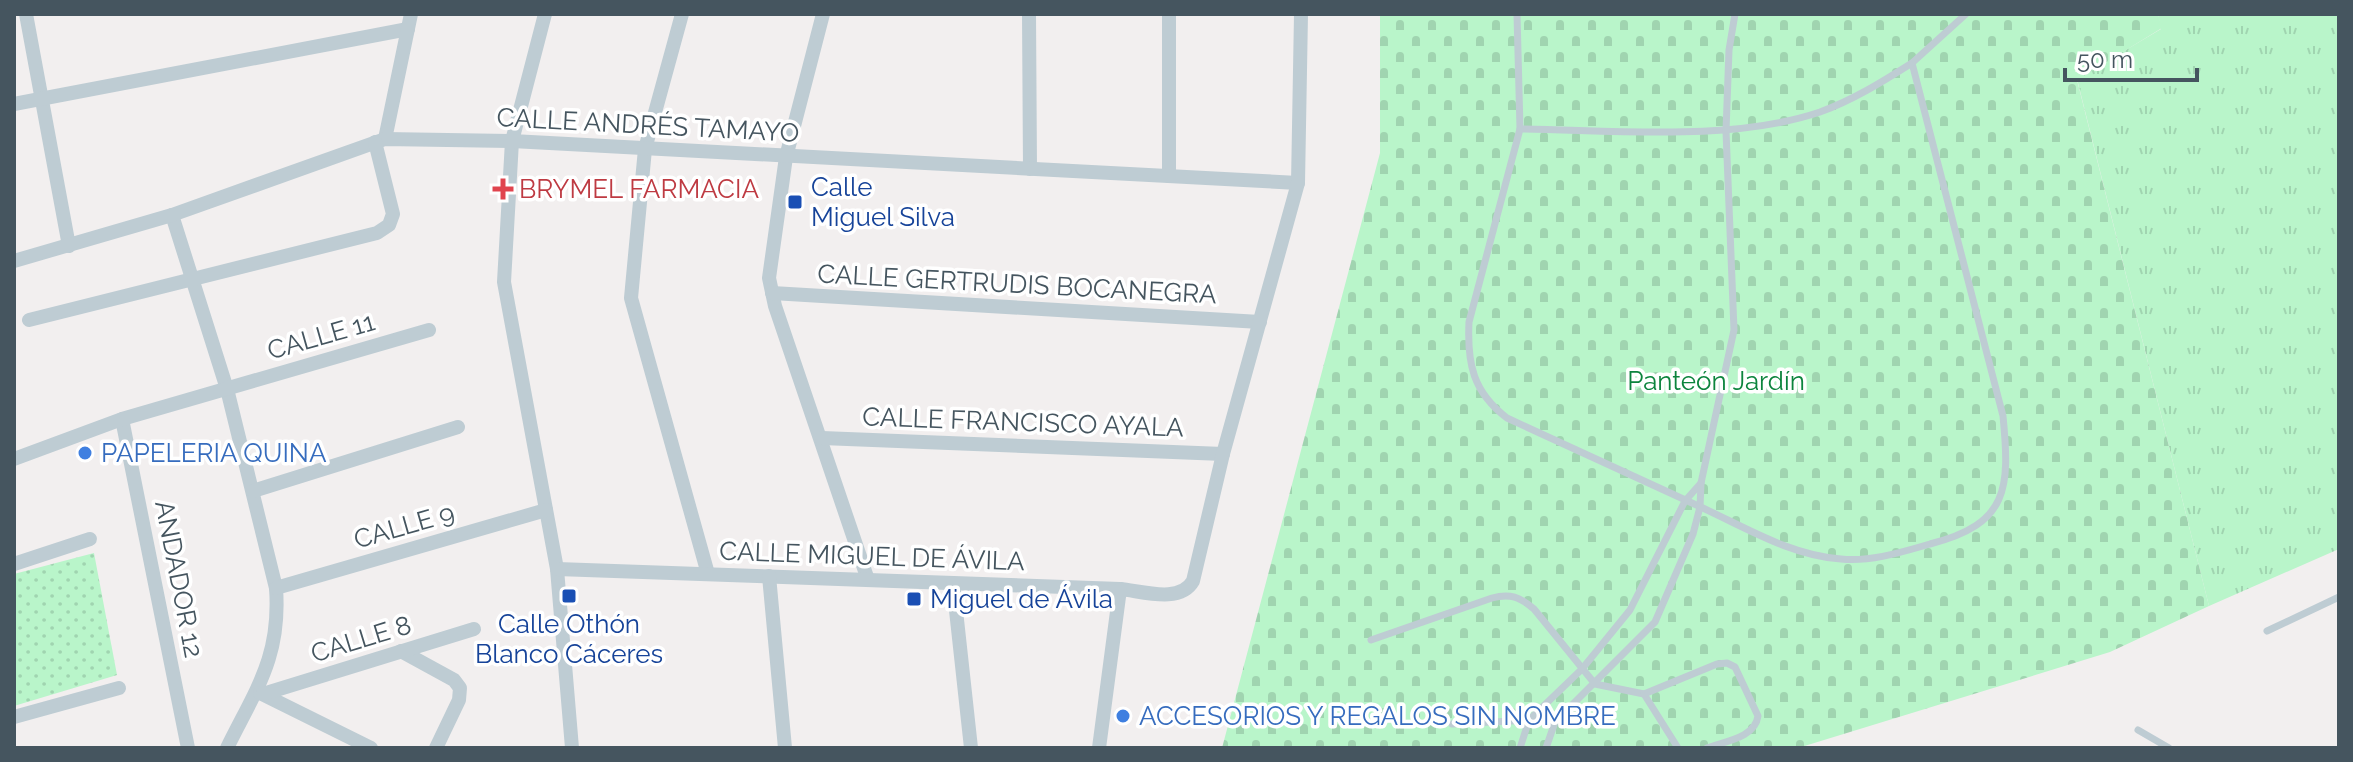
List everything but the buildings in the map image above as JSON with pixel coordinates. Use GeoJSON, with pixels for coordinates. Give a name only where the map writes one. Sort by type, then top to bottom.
{"type":"FeatureCollection","features":[{"type":"Feature","properties":{"kind":"street"},"geometry":{"type":"LineString","coordinates":[[26,14],[69,246]]}},
{"type":"Feature","properties":{"kind":"street"},"geometry":{"type":"LineString","coordinates":[[29,320],[377,233],[389,225],[393,214],[380,141],[411,14]]}},
{"type":"Feature","properties":{"kind":"street"},"geometry":{"type":"LineString","coordinates":[[545,14],[512,141],[504,282],[557,569],[572,748]]}},
{"type":"Feature","properties":{"kind":"street"},"geometry":{"type":"LineString","coordinates":[[682,14],[645,149],[631,298],[708,574]]}},
{"type":"Feature","properties":{"kind":"street"},"geometry":{"type":"LineString","coordinates":[[823,14],[786,157],[769,278],[868,580]]}},
{"type":"Feature","properties":{"kind":"street"},"geometry":{"type":"LineString","coordinates":[[1029,14],[1030,169]]}},
{"type":"Feature","properties":{"kind":"street"},"geometry":{"type":"LineString","coordinates":[[1169,14],[1169,176]]}},
{"type":"Feature","properties":{"kind":"street"},"geometry":{"type":"LineString","coordinates":[[1223,454],[1298,183],[1301,14]]}},
{"type":"Feature","properties":{"kind":"street"},"geometry":{"type":"LineString","coordinates":[[14,104],[408,29]]}},
{"type":"Feature","properties":{"kind":"street","name":"CALLE ANDRÉS TAMAYO"},"geometry":{"type":"LineString","coordinates":[[14,261],[172,215],[380,141],[512,141],[1298,183]]}},
{"type":"Feature","properties":{"kind":"street"},"geometry":{"type":"LineString","coordinates":[[172,215],[227,389],[276,588],[276,639],[270,661],[260,692],[227,748]]}},
{"type":"Feature","properties":{"kind":"street","name":"CALLE GERTRUDIS BOCANEGRA"},"geometry":{"type":"LineString","coordinates":[[772,293],[1260,322]]}},
{"type":"Feature","properties":{"kind":"street","name":"CALLE 11"},"geometry":{"type":"LineString","coordinates":[[14,459],[122,419],[429,330]]}},
{"type":"Feature","properties":{"kind":"street","name":"ANDADOR 12"},"geometry":{"type":"LineString","coordinates":[[122,419],[188,748]]}},
{"type":"Feature","properties":{"kind":"street"},"geometry":{"type":"LineString","coordinates":[[253,491],[458,427]]}},
{"type":"Feature","properties":{"kind":"street","name":"CALLE FRANCISCO AYALA"},"geometry":{"type":"LineString","coordinates":[[822,438],[1223,454]]}},
{"type":"Feature","properties":{"kind":"street","name":"CALLE MIGUEL DE ÁVILA"},"geometry":{"type":"LineString","coordinates":[[557,569],[1120,589],[1173,594],[1185,592],[1193,581],[1223,454]]}},
{"type":"Feature","properties":{"kind":"street","name":"CALLE 9"},"geometry":{"type":"LineString","coordinates":[[276,588],[546,510]]}},
{"type":"Feature","properties":{"kind":"street"},"geometry":{"type":"LineString","coordinates":[[14,564],[90,539]]}},
{"type":"Feature","properties":{"kind":"street"},"geometry":{"type":"LineString","coordinates":[[769,576],[785,748]]}},
{"type":"Feature","properties":{"kind":"street"},"geometry":{"type":"LineString","coordinates":[[953,583],[971,748]]}},
{"type":"Feature","properties":{"kind":"street"},"geometry":{"type":"LineString","coordinates":[[1099,748],[1120,589]]}},
{"type":"Feature","properties":{"kind":"street","name":"CALLE 8"},"geometry":{"type":"LineString","coordinates":[[260,692],[474,629]]}},
{"type":"Feature","properties":{"kind":"street"},"geometry":{"type":"LineString","coordinates":[[401,651],[454,680],[460,688],[459,700],[436,748]]}},
{"type":"Feature","properties":{"kind":"street"},"geometry":{"type":"LineString","coordinates":[[14,717],[119,688]]}},
{"type":"Feature","properties":{"kind":"street"},"geometry":{"type":"LineString","coordinates":[[260,692],[371,748]]}},
{"type":"Feature","properties":{"kind":"lane"},"geometry":{"type":"LineString","coordinates":[[1517,14],[1520,129],[1469,322],[1468,345],[1478,387],[1490,405],[1507,418],[1789,547],[1820,556],[1861,560],[1939,542],[1991,516],[2002,497],[2006,469],[2003,416],[1912,63]]}},
{"type":"Feature","properties":{"kind":"lane"},"geometry":{"type":"LineString","coordinates":[[1546,748],[1555,722],[1655,622],[1693,534],[1700,507],[1701,483],[1734,330],[1726,131],[1729,50],[1735,14]]}},
{"type":"Feature","properties":{"kind":"lane"},"geometry":{"type":"LineString","coordinates":[[1520,129],[1726,131],[1795,119],[1870,89],[1912,63],[1960,16]]}},
{"type":"Feature","properties":{"kind":"lane"},"geometry":{"type":"LineString","coordinates":[[1520,748],[1529,720],[1582,669],[1630,610],[1685,501],[1701,483]]}},
{"type":"Feature","properties":{"kind":"lane"},"geometry":{"type":"LineString","coordinates":[[1371,640],[1492,598],[1512,595],[1534,609],[1595,684],[1644,694],[1717,664],[1727,663],[1735,667],[1758,716],[1757,725],[1748,733],[1707,748]]}},
{"type":"Feature","properties":{"kind":"lane"},"geometry":{"type":"LineString","coordinates":[[2267,631],[2339,597]]}},
{"type":"Feature","properties":{"kind":"lane"},"geometry":{"type":"LineString","coordinates":[[1644,694],[1678,748]]}},
{"type":"Feature","properties":{"kind":"lane"},"geometry":{"type":"LineString","coordinates":[[1452,724],[1529,720],[1555,722]]}},
{"type":"Feature","properties":{"kind":"lane"},"geometry":{"type":"LineString","coordinates":[[2138,730],[2169,748]]}},
{"type":"Feature","properties":{"kind":"green space","name":"Panteón Jardín"},"geometry":{"type":"Polygon","coordinates":[[[1380,14],[2158,14],[2162,28],[2077,80],[2209,606],[2110,652],[1798,748],[1222,748],[1380,153],[1380,14]]]}},
{"type":"Feature","properties":{"kind":"green space"},"geometry":{"type":"Polygon","coordinates":[[[2158,14],[2339,14],[2339,549],[2209,606],[2077,79],[2161,29],[2158,14]]]}},
{"type":"Feature","properties":{"kind":"green space"},"geometry":{"type":"Polygon","coordinates":[[[94,553],[117,675],[14,706],[14,574],[94,553]]]}},
{"type":"Feature","properties":{"kind":"place","name":"BRYMEL FARMACIA"},"geometry":{"type":"Point","coordinates":[503,189]}},
{"type":"Feature","properties":{"kind":"place","name":"Calle Miguel Silva"},"geometry":{"type":"Point","coordinates":[795,202]}},
{"type":"Feature","properties":{"kind":"place","name":"PAPELERIA QUINA"},"geometry":{"type":"Point","coordinates":[85,453]}},
{"type":"Feature","properties":{"kind":"place","name":"Calle Othón Blanco Cáceres"},"geometry":{"type":"Point","coordinates":[569,596]}},
{"type":"Feature","properties":{"kind":"place","name":"Miguel de Ávila"},"geometry":{"type":"Point","coordinates":[914,599]}},
{"type":"Feature","properties":{"kind":"place","name":"ACCESORIOS Y REGALOS SIN NOMBRE"},"geometry":{"type":"Point","coordinates":[1123,716]}}]}
